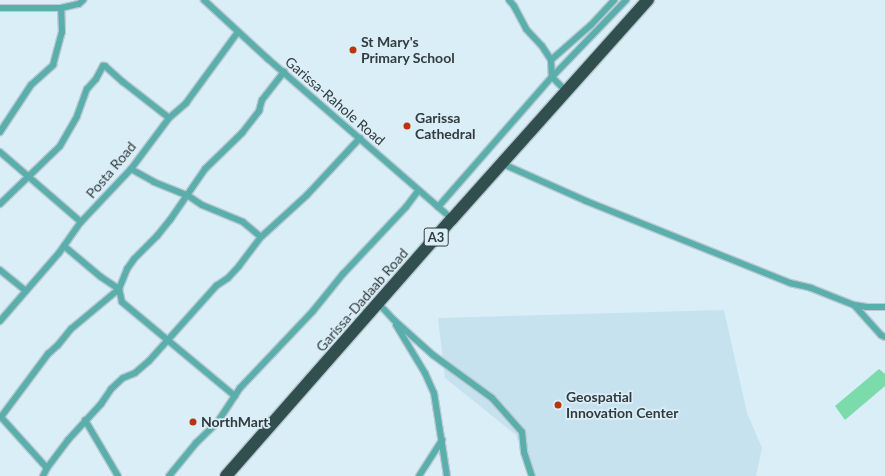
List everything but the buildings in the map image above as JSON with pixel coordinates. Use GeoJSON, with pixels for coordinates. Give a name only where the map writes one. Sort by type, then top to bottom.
{"type":"FeatureCollection","features":[{"type":"Feature","properties":{"kind":"highway","name":"Garissa-Dadaab Road"},"geometry":{"type":"LineString","coordinates":[[226,476],[452,219],[503,164],[648,0]]}},
{"type":"Feature","properties":{"kind":"street"},"geometry":{"type":"LineString","coordinates":[[0,8],[61,8],[79,4],[83,0]]}},
{"type":"Feature","properties":{"kind":"street","name":"Garissa-Rahole Road"},"geometry":{"type":"LineString","coordinates":[[204,0],[238,32],[360,138],[418,191],[452,219]]}},
{"type":"Feature","properties":{"kind":"street"},"geometry":{"type":"LineString","coordinates":[[509,0],[514,6],[526,29],[542,46],[551,60],[552,77],[566,92]]}},
{"type":"Feature","properties":{"kind":"street"},"geometry":{"type":"LineString","coordinates":[[551,60],[591,25],[614,0]]}},
{"type":"Feature","properties":{"kind":"street"},"geometry":{"type":"LineString","coordinates":[[438,207],[552,77],[626,0]]}},
{"type":"Feature","properties":{"kind":"street"},"geometry":{"type":"LineString","coordinates":[[0,132],[32,85],[53,65],[62,32],[61,8]]}},
{"type":"Feature","properties":{"kind":"street","name":"Posta Road"},"geometry":{"type":"LineString","coordinates":[[0,321],[64,246],[81,222],[131,169],[169,118],[186,103],[238,32]]}},
{"type":"Feature","properties":{"kind":"street"},"geometry":{"type":"LineString","coordinates":[[0,204],[27,176],[60,146],[77,116],[87,89],[96,79],[103,66],[105,66],[169,118]]}},
{"type":"Feature","properties":{"kind":"street"},"geometry":{"type":"LineString","coordinates":[[47,468],[1,417],[48,354],[58,345],[71,329],[119,289],[127,269],[134,258],[157,236],[206,169],[242,133],[259,112],[262,100],[284,72]]}},
{"type":"Feature","properties":{"kind":"street"},"geometry":{"type":"LineString","coordinates":[[43,476],[47,468],[85,420],[123,378],[135,374],[149,361],[216,286],[232,274],[261,237],[307,195],[360,138]]}},
{"type":"Feature","properties":{"kind":"street"},"geometry":{"type":"LineString","coordinates":[[0,152],[81,222]]}},
{"type":"Feature","properties":{"kind":"street"},"geometry":{"type":"LineString","coordinates":[[503,164],[586,201],[790,283],[811,288],[854,305],[885,307]]}},
{"type":"Feature","properties":{"kind":"street"},"geometry":{"type":"LineString","coordinates":[[131,169],[154,182],[187,195],[202,204],[243,222],[261,237]]}},
{"type":"Feature","properties":{"kind":"street"},"geometry":{"type":"LineString","coordinates":[[169,476],[196,443],[217,423],[235,396],[313,311],[343,274],[406,207],[418,191]]}},
{"type":"Feature","properties":{"kind":"street"},"geometry":{"type":"LineString","coordinates":[[64,246],[101,277],[119,289],[122,302],[235,396]]}},
{"type":"Feature","properties":{"kind":"street"},"geometry":{"type":"LineString","coordinates":[[0,270],[26,291]]}},
{"type":"Feature","properties":{"kind":"street"},"geometry":{"type":"LineString","coordinates":[[378,303],[394,320],[433,355],[492,398],[522,432],[524,452],[532,476]]}},
{"type":"Feature","properties":{"kind":"street"},"geometry":{"type":"LineString","coordinates":[[854,305],[881,335],[885,337]]}},
{"type":"Feature","properties":{"kind":"street"},"geometry":{"type":"LineString","coordinates":[[394,320],[406,343],[425,373],[434,393],[447,476]]}},
{"type":"Feature","properties":{"kind":"street"},"geometry":{"type":"LineString","coordinates":[[85,420],[96,442],[118,476]]}},
{"type":"Feature","properties":{"kind":"street"},"geometry":{"type":"LineString","coordinates":[[420,476],[442,440]]}},
{"type":"Feature","properties":{"kind":"shaded area"},"geometry":{"type":"Polygon","coordinates":[[[724,310],[747,413],[762,448],[756,476],[529,476],[516,435],[445,378],[438,318],[724,310]]]}},
{"type":"Feature","properties":{"kind":"green space"},"geometry":{"type":"Polygon","coordinates":[[[879,369],[885,374],[885,386],[845,420],[835,406],[879,369]]]}},
{"type":"Feature","properties":{"kind":"place","name":"St Mary's Primary School"},"geometry":{"type":"Point","coordinates":[353,50]}},
{"type":"Feature","properties":{"kind":"place","name":"Garissa Cathedral"},"geometry":{"type":"Point","coordinates":[407,126]}},
{"type":"Feature","properties":{"kind":"place","name":"Geospatial Innovation Center"},"geometry":{"type":"Point","coordinates":[558,405]}},
{"type":"Feature","properties":{"kind":"place","name":"NorthMart"},"geometry":{"type":"Point","coordinates":[193,422]}}]}
